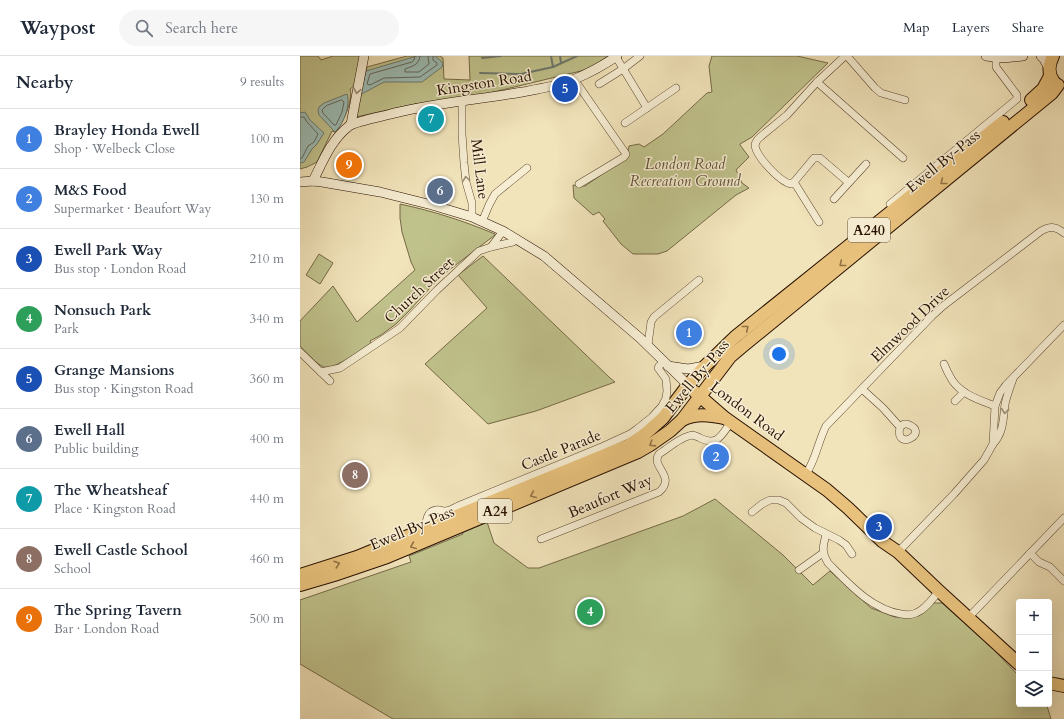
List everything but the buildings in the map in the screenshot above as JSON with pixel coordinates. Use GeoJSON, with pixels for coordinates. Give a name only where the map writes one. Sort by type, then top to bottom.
{"type":"FeatureCollection","features":[{"type":"Feature","properties":{"kind":"highway","name":"Ewell By-Pass"},"geometry":{"type":"LineString","coordinates":[[300,575],[358,557],[588,463],[629,445],[644,435],[663,418],[688,385],[735,337],[1038,94],[1043,89],[1053,56]]}},
{"type":"Feature","properties":{"kind":"highway"},"geometry":{"type":"LineString","coordinates":[[1049,72],[1054,82],[1061,84]]}},
{"type":"Feature","properties":{"kind":"highway","name":"Ewell By-Pass"},"geometry":{"type":"LineString","coordinates":[[300,585],[354,569],[386,557],[638,452],[650,445],[670,431],[682,420],[730,358],[743,346],[1052,93],[1061,84]]}},
{"type":"Feature","properties":{"kind":"highway"},"geometry":{"type":"LineString","coordinates":[[688,385],[696,385],[717,364],[730,358]]}},
{"type":"Feature","properties":{"kind":"highway","name":"London Road"},"geometry":{"type":"LineString","coordinates":[[688,385],[728,420],[827,490],[882,541],[898,552],[938,591],[1016,661]]}},
{"type":"Feature","properties":{"kind":"highway"},"geometry":{"type":"LineString","coordinates":[[644,435],[665,424],[676,414],[691,396],[694,395],[700,397]]}},
{"type":"Feature","properties":{"kind":"highway"},"geometry":{"type":"LineString","coordinates":[[682,420],[698,415],[728,420]]}},
{"type":"Feature","properties":{"kind":"highway"},"geometry":{"type":"LineString","coordinates":[[1052,684],[1064,686]]}},
{"type":"Feature","properties":{"kind":"main road"},"geometry":{"type":"LineString","coordinates":[[313,181],[333,141],[351,124],[364,56]]}},
{"type":"Feature","properties":{"kind":"main road"},"geometry":{"type":"LineString","coordinates":[[986,56],[996,58],[1022,56]]}},
{"type":"Feature","properties":{"kind":"main road"},"geometry":{"type":"LineString","coordinates":[[1041,56],[1044,59],[1049,72]]}},
{"type":"Feature","properties":{"kind":"main road","name":"Kingston Road"},"geometry":{"type":"LineString","coordinates":[[351,124],[420,107],[537,90],[574,80],[616,57]]}},
{"type":"Feature","properties":{"kind":"main road","name":"London Road"},"geometry":{"type":"LineString","coordinates":[[300,182],[313,181],[380,192],[472,217],[503,231],[544,256],[648,345],[688,385]]}},
{"type":"Feature","properties":{"kind":"main road"},"geometry":{"type":"LineString","coordinates":[[666,364],[688,369],[705,366]]}},
{"type":"Feature","properties":{"kind":"street"},"geometry":{"type":"LineString","coordinates":[[599,84],[640,56]]}},
{"type":"Feature","properties":{"kind":"street"},"geometry":{"type":"LineString","coordinates":[[848,182],[820,158],[814,158],[794,182],[787,184],[772,172],[757,150],[755,145],[756,142],[787,115],[817,82],[846,56],[881,93],[905,100]]}},
{"type":"Feature","properties":{"kind":"street"},"geometry":{"type":"LineString","coordinates":[[616,57],[648,108]]}},
{"type":"Feature","properties":{"kind":"street"},"geometry":{"type":"LineString","coordinates":[[890,204],[1017,99],[1017,94],[996,67],[996,58]]}},
{"type":"Feature","properties":{"kind":"street"},"geometry":{"type":"LineString","coordinates":[[574,80],[626,154],[624,157],[579,184]]}},
{"type":"Feature","properties":{"kind":"street"},"geometry":{"type":"LineString","coordinates":[[817,82],[903,158]]}},
{"type":"Feature","properties":{"kind":"street"},"geometry":{"type":"LineString","coordinates":[[625,123],[676,88]]}},
{"type":"Feature","properties":{"kind":"street","name":"Mill Lane"},"geometry":{"type":"LineString","coordinates":[[462,101],[462,134],[466,182],[472,203],[472,217]]}},
{"type":"Feature","properties":{"kind":"street"},"geometry":{"type":"LineString","coordinates":[[834,199],[866,164]]}},
{"type":"Feature","properties":{"kind":"street"},"geometry":{"type":"LineString","coordinates":[[482,222],[495,194],[527,168]]}},
{"type":"Feature","properties":{"kind":"street"},"geometry":{"type":"LineString","coordinates":[[794,182],[819,222]]}},
{"type":"Feature","properties":{"kind":"street","name":"Elmwood Drive"},"geometry":{"type":"LineString","coordinates":[[806,474],[811,466],[826,426],[927,321],[944,306],[1041,231],[1048,228],[1056,228],[1064,232]]}},
{"type":"Feature","properties":{"kind":"street","name":"Church Street"},"geometry":{"type":"LineString","coordinates":[[491,247],[503,231]]}},
{"type":"Feature","properties":{"kind":"street","name":"Church Street"},"geometry":{"type":"LineString","coordinates":[[321,372],[340,368],[400,328],[437,290],[479,251],[514,242],[517,239]]}},
{"type":"Feature","properties":{"kind":"street"},"geometry":{"type":"LineString","coordinates":[[648,345],[651,322],[654,317],[699,280]]}},
{"type":"Feature","properties":{"kind":"street"},"geometry":{"type":"LineString","coordinates":[[993,444],[995,406],[1000,393],[1013,377],[1064,325]]}},
{"type":"Feature","properties":{"kind":"street"},"geometry":{"type":"LineString","coordinates":[[300,352],[330,381]]}},
{"type":"Feature","properties":{"kind":"street","name":"Castle Parade"},"geometry":{"type":"LineString","coordinates":[[427,528],[426,520],[428,515],[434,510],[437,509],[446,511],[630,434],[652,417],[662,406],[666,398],[667,384],[666,379],[658,368],[659,366],[666,364]]}},
{"type":"Feature","properties":{"kind":"street"},"geometry":{"type":"LineString","coordinates":[[944,364],[953,382],[964,392],[995,406]]}},
{"type":"Feature","properties":{"kind":"street"},"geometry":{"type":"LineString","coordinates":[[898,552],[954,494],[984,460],[998,438],[1002,428],[1007,395],[1013,377]]}},
{"type":"Feature","properties":{"kind":"street"},"geometry":{"type":"LineString","coordinates":[[862,389],[883,408],[900,427]]}},
{"type":"Feature","properties":{"kind":"street"},"geometry":{"type":"LineString","coordinates":[[955,401],[964,392]]}},
{"type":"Feature","properties":{"kind":"street","name":"Beaufort Way"},"geometry":{"type":"LineString","coordinates":[[541,539],[659,492],[666,484],[666,480],[658,461],[657,457],[659,454],[689,435],[695,435],[707,442],[715,441],[721,436],[728,420]]}},
{"type":"Feature","properties":{"kind":"street"},"geometry":{"type":"LineString","coordinates":[[588,463],[604,446]]}},
{"type":"Feature","properties":{"kind":"street"},"geometry":{"type":"LineString","coordinates":[[752,512],[770,500],[778,500],[786,503],[801,518],[815,528],[846,545],[852,554]]}},
{"type":"Feature","properties":{"kind":"street"},"geometry":{"type":"LineString","coordinates":[[968,618],[1064,518]]}},
{"type":"Feature","properties":{"kind":"street"},"geometry":{"type":"LineString","coordinates":[[826,534],[822,548],[828,563],[876,606],[892,613],[906,615],[916,613],[925,607],[938,591]]}},
{"type":"Feature","properties":{"kind":"street"},"geometry":{"type":"LineString","coordinates":[[799,570],[823,553]]}},
{"type":"Feature","properties":{"kind":"street"},"geometry":{"type":"LineString","coordinates":[[1030,554],[1039,562],[1050,567],[1064,580]]}},
{"type":"Feature","properties":{"kind":"green space"},"geometry":{"type":"Polygon","coordinates":[[[300,56],[318,56],[321,60],[333,56],[361,56],[354,86],[350,89],[351,93],[347,112],[341,124],[335,132],[332,131],[317,162],[300,169],[300,56]]]}},
{"type":"Feature","properties":{"kind":"green space"},"geometry":{"type":"Polygon","coordinates":[[[407,56],[440,56],[443,58],[444,79],[470,80],[469,56],[608,56],[589,69],[473,97],[415,104],[356,117],[367,67],[407,56]]]}},
{"type":"Feature","properties":{"kind":"green space","name":"London Road Recreation Ground"},"geometry":{"type":"Polygon","coordinates":[[[712,56],[797,56],[828,63],[752,137],[740,144],[749,157],[736,170],[742,183],[749,188],[736,195],[667,251],[658,254],[633,254],[621,244],[603,221],[605,219],[599,212],[593,215],[574,198],[573,185],[585,186],[627,157],[629,146],[639,144],[644,147],[663,134],[707,93],[712,92],[709,66],[712,56]]]}},
{"type":"Feature","properties":{"kind":"green space"},"geometry":{"type":"Polygon","coordinates":[[[400,204],[448,217],[483,229],[495,235],[440,277],[396,324],[348,358],[335,365],[324,367],[314,361],[300,346],[300,321],[333,286],[357,322],[415,270],[402,232],[400,204]]]}},
{"type":"Feature","properties":{"kind":"green space"},"geometry":{"type":"Polygon","coordinates":[[[319,254],[333,263],[320,284],[306,275],[319,254]]]}},
{"type":"Feature","properties":{"kind":"green space"},"geometry":{"type":"Polygon","coordinates":[[[483,256],[615,382],[536,411],[488,424],[425,364],[487,308],[458,275],[483,256]]]}},
{"type":"Feature","properties":{"kind":"green space"},"geometry":{"type":"Polygon","coordinates":[[[715,499],[783,555],[813,585],[830,571],[871,608],[895,617],[920,615],[933,603],[942,603],[993,649],[1016,673],[1016,707],[1047,707],[1051,719],[393,719],[300,664],[300,600],[411,562],[409,556],[463,534],[462,531],[487,522],[494,543],[528,568],[539,568],[683,516],[715,499]]]}},
{"type":"Feature","properties":{"kind":"water"},"geometry":{"type":"Polygon","coordinates":[[[417,56],[435,56],[443,63],[442,67],[422,82],[384,82],[360,95],[366,71],[417,56]]]}},
{"type":"Feature","properties":{"kind":"water"},"geometry":{"type":"Polygon","coordinates":[[[347,94],[348,104],[346,114],[341,125],[335,132],[319,115],[319,107],[324,103],[347,94]]]}},
{"type":"Feature","properties":{"kind":"water"},"geometry":{"type":"Polygon","coordinates":[[[305,112],[310,120],[324,133],[304,162],[300,163],[300,113],[305,112]]]}},
{"type":"Feature","properties":{"kind":"waterway"},"geometry":{"type":"LineString","coordinates":[[482,58],[501,56]]}},
{"type":"Feature","properties":{"kind":"waterway"},"geometry":{"type":"LineString","coordinates":[[551,56],[553,67]]}},
{"type":"Feature","properties":{"kind":"waterway"},"geometry":{"type":"LineString","coordinates":[[560,56],[561,63]]}},
{"type":"Feature","properties":{"kind":"waterway"},"geometry":{"type":"LineString","coordinates":[[480,73],[521,74],[553,67],[577,56]]}},
{"type":"Feature","properties":{"kind":"place","name":"Grange Mansions"},"geometry":{"type":"Point","coordinates":[565,89]}},
{"type":"Feature","properties":{"kind":"place","name":"The Wheatsheaf"},"geometry":{"type":"Point","coordinates":[431,119]}},
{"type":"Feature","properties":{"kind":"place","name":"The Spring Tavern"},"geometry":{"type":"Point","coordinates":[349,165]}},
{"type":"Feature","properties":{"kind":"place","name":"Ewell Hall"},"geometry":{"type":"Point","coordinates":[440,191]}},
{"type":"Feature","properties":{"kind":"place","name":"Brayley Honda Ewell"},"geometry":{"type":"Point","coordinates":[689,333]}},
{"type":"Feature","properties":{"kind":"place","name":"M&S Food"},"geometry":{"type":"Point","coordinates":[716,457]}},
{"type":"Feature","properties":{"kind":"place","name":"Ewell Castle School"},"geometry":{"type":"Point","coordinates":[355,475]}},
{"type":"Feature","properties":{"kind":"place","name":"Ewell Park Way"},"geometry":{"type":"Point","coordinates":[879,527]}},
{"type":"Feature","properties":{"kind":"place","name":"Nonsuch Park"},"geometry":{"type":"Point","coordinates":[590,612]}}]}
